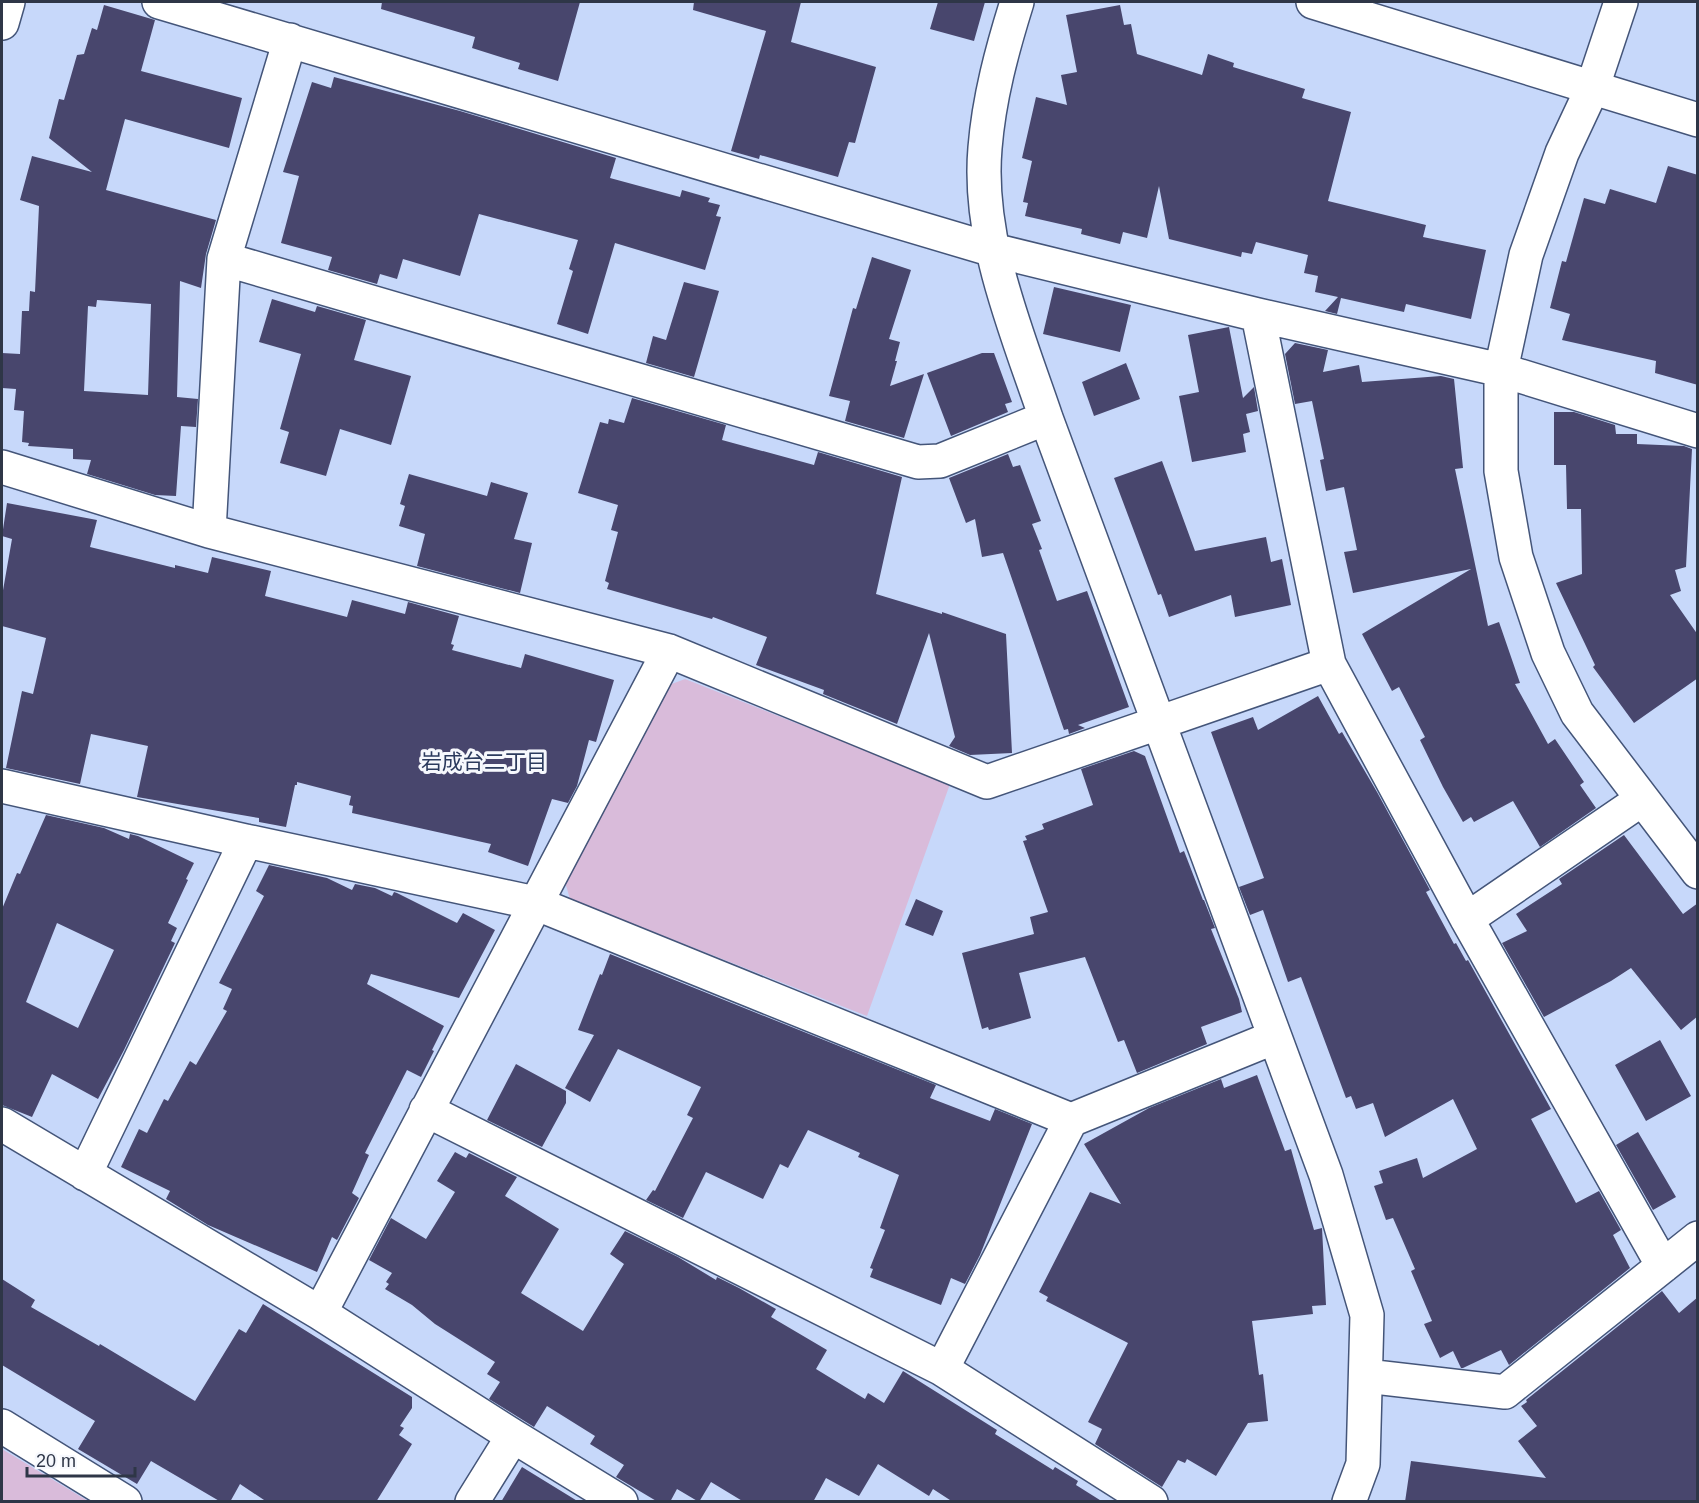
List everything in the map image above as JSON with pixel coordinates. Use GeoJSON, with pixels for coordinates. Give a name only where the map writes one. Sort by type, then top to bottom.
{"type":"FeatureCollection","features":[{"type":"Feature","properties":{"kind":"street"},"geometry":{"type":"LineString","coordinates":[[2,23],[8,2]]}},
{"type":"Feature","properties":{"kind":"street"},"geometry":{"type":"LineString","coordinates":[[159,2],[993,250],[1258,315],[1501,370],[1698,431]]}},
{"type":"Feature","properties":{"kind":"street"},"geometry":{"type":"LineString","coordinates":[[1017,2],[991,100],[984,150],[985,192],[993,250],[1046,418],[1326,1175],[1367,1315],[1364,1464],[1349,1502]]}},
{"type":"Feature","properties":{"kind":"street"},"geometry":{"type":"LineString","coordinates":[[1313,2],[1698,120]]}},
{"type":"Feature","properties":{"kind":"street"},"geometry":{"type":"LineString","coordinates":[[1622,2],[1592,89],[1562,153],[1526,255],[1501,370],[1501,471],[1516,557],[1548,653],[1577,714],[1698,872]]}},
{"type":"Feature","properties":{"kind":"street"},"geometry":{"type":"LineString","coordinates":[[209,531],[224,259],[290,40]]}},
{"type":"Feature","properties":{"kind":"street"},"geometry":{"type":"LineString","coordinates":[[224,259],[918,462],[940,461],[1046,418]]}},
{"type":"Feature","properties":{"kind":"street"},"geometry":{"type":"LineString","coordinates":[[1258,315],[1329,664],[1467,919],[1663,1266]]}},
{"type":"Feature","properties":{"kind":"street"},"geometry":{"type":"LineString","coordinates":[[2,467],[209,531],[669,651],[987,782],[1329,664]]}},
{"type":"Feature","properties":{"kind":"street"},"geometry":{"type":"LineString","coordinates":[[320,1313],[669,651]]}},
{"type":"Feature","properties":{"kind":"street"},"geometry":{"type":"LineString","coordinates":[[2,786],[535,903],[1071,1120]]}},
{"type":"Feature","properties":{"kind":"street"},"geometry":{"type":"LineString","coordinates":[[1467,919],[1641,800]]}},
{"type":"Feature","properties":{"kind":"street"},"geometry":{"type":"LineString","coordinates":[[85,1174],[246,841]]}},
{"type":"Feature","properties":{"kind":"street"},"geometry":{"type":"LineString","coordinates":[[942,1369],[1071,1120],[1275,1037]]}},
{"type":"Feature","properties":{"kind":"street"},"geometry":{"type":"LineString","coordinates":[[426,1110],[942,1369],[1151,1502]]}},
{"type":"Feature","properties":{"kind":"street"},"geometry":{"type":"LineString","coordinates":[[2,1124],[320,1313],[621,1502]]}},
{"type":"Feature","properties":{"kind":"street"},"geometry":{"type":"LineString","coordinates":[[1366,1376],[1505,1392],[1698,1238]]}},
{"type":"Feature","properties":{"kind":"street"},"geometry":{"type":"LineString","coordinates":[[2,1426],[125,1502]]}},
{"type":"Feature","properties":{"kind":"street"},"geometry":{"type":"LineString","coordinates":[[472,1502],[513,1436]]}},
{"type":"Feature","properties":{"kind":"shaded area"},"geometry":{"type":"Polygon","coordinates":[[[685,679],[950,784],[867,1016],[570,899],[565,882],[669,685],[685,679]]]}},
{"type":"Feature","properties":{"kind":"shaded area"},"geometry":{"type":"Polygon","coordinates":[[[2,1449],[88,1501],[2,1501],[2,1449]]]}},
{"type":"Feature","properties":{"kind":"building"},"geometry":{"type":"Polygon","coordinates":[[[382,2],[580,2],[558,81],[518,69],[520,63],[472,48],[475,37],[381,9],[382,2]]]}},
{"type":"Feature","properties":{"kind":"building"},"geometry":{"type":"Polygon","coordinates":[[[694,2],[801,2],[791,42],[876,67],[855,143],[849,142],[838,177],[760,155],[759,159],[731,151],[766,31],[693,10],[694,2]]]}},
{"type":"Feature","properties":{"kind":"building"},"geometry":{"type":"Polygon","coordinates":[[[938,2],[985,2],[974,41],[930,29],[938,2]]]}},
{"type":"Feature","properties":{"kind":"building"},"geometry":{"type":"Polygon","coordinates":[[[104,5],[155,20],[141,71],[242,98],[229,148],[125,119],[106,190],[216,220],[206,254],[201,288],[180,281],[177,397],[198,399],[196,427],[181,426],[176,496],[155,495],[87,474],[91,460],[73,459],[73,449],[28,446],[29,443],[22,442],[24,411],[14,410],[16,389],[2,388],[2,353],[20,354],[22,311],[29,311],[30,291],[35,292],[39,206],[20,200],[32,156],[92,172],[49,138],[59,99],[64,100],[77,55],[84,54],[92,28],[97,30],[104,5]],[[97,300],[96,307],[88,306],[84,391],[148,395],[151,304],[97,300]]]}},
{"type":"Feature","properties":{"kind":"building"},"geometry":{"type":"Polygon","coordinates":[[[1120,5],[1124,25],[1131,24],[1137,54],[1202,75],[1208,54],[1234,63],[1233,67],[1305,89],[1302,98],[1351,112],[1328,201],[1426,225],[1423,237],[1486,250],[1471,319],[1406,304],[1404,312],[1341,298],[1337,314],[1325,311],[1338,297],[1315,292],[1318,276],[1304,273],[1308,255],[1256,242],[1252,254],[1242,252],[1241,257],[1169,239],[1159,186],[1147,238],[1123,232],[1120,244],[1081,234],[1082,229],[1025,216],[1028,203],[1023,202],[1032,161],[1022,158],[1036,97],[1067,105],[1061,75],[1077,72],[1066,15],[1120,5]]]}},
{"type":"Feature","properties":{"kind":"building"},"geometry":{"type":"Polygon","coordinates":[[[334,77],[460,111],[616,158],[610,178],[680,197],[682,190],[710,198],[708,202],[720,205],[716,216],[721,217],[705,270],[615,243],[588,334],[557,324],[573,271],[569,269],[578,240],[479,214],[460,276],[403,259],[397,279],[380,274],[377,284],[328,270],[332,257],[281,243],[299,176],[283,172],[312,82],[331,88],[334,77]]]}},
{"type":"Feature","properties":{"kind":"building"},"geometry":{"type":"Polygon","coordinates":[[[1668,166],[1698,175],[1698,385],[1655,373],[1656,361],[1562,340],[1570,314],[1550,308],[1562,261],[1566,262],[1584,198],[1605,204],[1610,189],[1656,203],[1668,166]]]}},
{"type":"Feature","properties":{"kind":"building"},"geometry":{"type":"Polygon","coordinates":[[[872,257],[911,270],[889,339],[900,342],[890,386],[924,374],[904,438],[845,421],[850,401],[829,396],[853,308],[856,309],[872,257]]]}},
{"type":"Feature","properties":{"kind":"building"},"geometry":{"type":"Polygon","coordinates":[[[684,282],[719,291],[694,377],[646,363],[653,336],[666,340],[684,282]]]}},
{"type":"Feature","properties":{"kind":"building"},"geometry":{"type":"Polygon","coordinates":[[[1054,287],[1131,305],[1120,352],[1043,334],[1054,287]]]}},
{"type":"Feature","properties":{"kind":"building"},"geometry":{"type":"Polygon","coordinates":[[[272,299],[315,312],[317,306],[366,320],[354,360],[411,376],[391,445],[340,429],[326,476],[280,463],[289,432],[280,429],[301,354],[259,342],[272,299]]]}},
{"type":"Feature","properties":{"kind":"building"},"geometry":{"type":"Polygon","coordinates":[[[1229,327],[1243,398],[1254,387],[1258,411],[1246,414],[1250,432],[1243,434],[1246,452],[1192,462],[1179,396],[1199,392],[1188,335],[1229,327]]]}},
{"type":"Feature","properties":{"kind":"building"},"geometry":{"type":"Polygon","coordinates":[[[1295,343],[1328,350],[1323,372],[1359,365],[1362,382],[1441,376],[1454,379],[1463,468],[1455,469],[1488,626],[1499,622],[1520,683],[1515,684],[1548,744],[1555,739],[1584,782],[1580,785],[1596,808],[1540,847],[1513,801],[1474,822],[1471,817],[1463,822],[1420,740],[1425,737],[1399,687],[1392,691],[1362,634],[1471,569],[1353,593],[1344,552],[1357,550],[1344,487],[1326,491],[1320,460],[1324,459],[1312,401],[1295,404],[1285,354],[1295,343]]]}},
{"type":"Feature","properties":{"kind":"building"},"geometry":{"type":"Polygon","coordinates":[[[982,353],[994,353],[1012,402],[1005,404],[1008,412],[951,436],[927,373],[982,353]]]}},
{"type":"Feature","properties":{"kind":"building"},"geometry":{"type":"Polygon","coordinates":[[[1126,363],[1140,399],[1094,416],[1082,382],[1126,363]]]}},
{"type":"Feature","properties":{"kind":"building"},"geometry":{"type":"Polygon","coordinates":[[[632,398],[726,425],[722,440],[814,465],[818,452],[902,477],[876,594],[942,614],[942,612],[1006,634],[1012,753],[970,755],[949,746],[955,737],[929,633],[897,724],[823,694],[824,690],[756,665],[767,637],[713,617],[712,619],[607,589],[609,583],[605,581],[618,532],[611,530],[618,505],[578,493],[600,422],[608,424],[609,419],[624,423],[632,398]]]}},
{"type":"Feature","properties":{"kind":"building"},"geometry":{"type":"Polygon","coordinates":[[[1554,412],[1574,412],[1615,425],[1616,434],[1637,434],[1637,444],[1684,446],[1692,449],[1686,567],[1675,570],[1681,591],[1670,595],[1698,635],[1698,678],[1634,723],[1593,667],[1595,665],[1556,583],[1582,574],[1581,509],[1567,509],[1566,465],[1554,465],[1554,412]]]}},
{"type":"Feature","properties":{"kind":"building"},"geometry":{"type":"Polygon","coordinates":[[[1008,454],[1013,467],[1020,465],[1041,521],[1032,524],[1057,601],[1087,591],[1129,707],[1078,725],[1085,728],[1069,734],[1068,729],[1064,730],[1003,553],[982,557],[975,519],[966,523],[949,478],[1008,454]]]}},
{"type":"Feature","properties":{"kind":"building"},"geometry":{"type":"Polygon","coordinates":[[[1162,461],[1195,551],[1266,537],[1271,562],[1282,559],[1291,605],[1235,617],[1231,595],[1169,617],[1161,594],[1158,595],[1114,478],[1162,461]]]}},
{"type":"Feature","properties":{"kind":"building"},"geometry":{"type":"Polygon","coordinates":[[[409,474],[487,496],[491,482],[528,493],[514,539],[532,543],[520,593],[417,566],[425,534],[399,526],[405,506],[400,504],[409,474]]]}},
{"type":"Feature","properties":{"kind":"building"},"geometry":{"type":"Polygon","coordinates":[[[7,503],[97,520],[90,547],[175,568],[175,565],[208,573],[212,557],[271,571],[265,596],[347,617],[352,600],[405,614],[408,602],[459,616],[451,644],[454,645],[452,650],[521,668],[525,654],[614,680],[596,742],[589,740],[577,786],[568,803],[552,799],[528,866],[488,852],[491,844],[352,813],[353,806],[349,805],[351,796],[297,782],[286,827],[259,822],[259,818],[137,797],[148,746],[91,734],[80,784],[6,768],[22,691],[33,694],[46,638],[2,626],[2,596],[12,539],[2,536],[7,503]]]}},
{"type":"Feature","properties":{"kind":"building"},"geometry":{"type":"Polygon","coordinates":[[[1318,696],[1339,734],[1342,732],[1377,792],[1430,890],[1426,892],[1454,944],[1456,943],[1466,961],[1468,960],[1551,1109],[1531,1119],[1576,1203],[1599,1191],[1621,1230],[1613,1235],[1630,1268],[1509,1365],[1501,1350],[1463,1368],[1453,1351],[1440,1358],[1424,1324],[1432,1321],[1411,1271],[1415,1269],[1393,1218],[1386,1220],[1374,1186],[1383,1183],[1379,1171],[1417,1158],[1423,1178],[1477,1149],[1453,1099],[1385,1137],[1373,1103],[1356,1109],[1351,1096],[1346,1098],[1301,977],[1288,982],[1263,910],[1250,915],[1239,887],[1264,878],[1211,732],[1253,717],[1258,730],[1318,696]]]}},
{"type":"Feature","properties":{"kind":"building"},"geometry":{"type":"Polygon","coordinates":[[[1134,751],[1145,756],[1180,853],[1184,851],[1215,928],[1211,929],[1242,1012],[1201,1027],[1207,1044],[1137,1073],[1124,1040],[1118,1042],[1085,957],[1019,973],[1031,1018],[989,1030],[988,1027],[982,1029],[962,953],[1034,934],[1030,917],[1048,912],[1023,841],[1027,840],[1025,836],[1044,829],[1042,824],[1093,805],[1081,769],[1134,751]]]}},
{"type":"Feature","properties":{"kind":"building"},"geometry":{"type":"Polygon","coordinates":[[[46,815],[104,828],[129,839],[130,834],[138,836],[194,863],[168,923],[177,928],[171,941],[175,943],[98,1099],[52,1074],[32,1117],[2,1105],[2,909],[17,873],[20,874],[46,815]],[[57,923],[26,1002],[78,1028],[114,950],[57,923]]]}},
{"type":"Feature","properties":{"kind":"building"},"geometry":{"type":"Polygon","coordinates":[[[1624,835],[1683,914],[1698,903],[1698,1016],[1681,1030],[1631,968],[1544,1017],[1502,943],[1527,931],[1516,914],[1562,884],[1559,879],[1624,835]]]}},
{"type":"Feature","properties":{"kind":"building"},"geometry":{"type":"Polygon","coordinates":[[[269,865],[327,878],[352,890],[355,884],[375,888],[392,896],[394,892],[457,923],[463,913],[495,930],[459,998],[371,974],[367,984],[444,1026],[421,1077],[407,1070],[365,1153],[369,1155],[352,1193],[359,1198],[337,1240],[332,1237],[317,1272],[208,1225],[166,1199],[170,1191],[121,1167],[139,1129],[147,1133],[164,1099],[168,1101],[190,1061],[196,1065],[227,1011],[223,1009],[232,989],[219,983],[264,896],[256,891],[269,865]]]}},
{"type":"Feature","properties":{"kind":"building"},"geometry":{"type":"Polygon","coordinates":[[[916,899],[943,911],[933,936],[905,925],[916,899]]]}},
{"type":"Feature","properties":{"kind":"building"},"geometry":{"type":"Polygon","coordinates":[[[610,954],[936,1085],[930,1098],[990,1121],[995,1109],[1032,1124],[980,1255],[965,1284],[951,1278],[941,1305],[870,1277],[873,1269],[870,1268],[885,1230],[880,1228],[899,1175],[858,1157],[860,1153],[808,1130],[788,1168],[780,1164],[763,1199],[706,1172],[683,1218],[646,1200],[653,1190],[655,1191],[693,1118],[687,1115],[701,1087],[618,1049],[590,1102],[565,1088],[594,1035],[578,1030],[610,954]]]}},
{"type":"Feature","properties":{"kind":"building"},"geometry":{"type":"Polygon","coordinates":[[[1660,1040],[1691,1096],[1646,1121],[1615,1065],[1660,1040]]]}},
{"type":"Feature","properties":{"kind":"building"},"geometry":{"type":"Polygon","coordinates":[[[516,1064],[566,1091],[566,1103],[542,1147],[487,1120],[516,1064]]]}},
{"type":"Feature","properties":{"kind":"building"},"geometry":{"type":"Polygon","coordinates":[[[1257,1075],[1285,1151],[1291,1149],[1314,1230],[1322,1228],[1326,1305],[1312,1306],[1313,1314],[1252,1321],[1259,1375],[1263,1374],[1268,1421],[1248,1423],[1216,1476],[1187,1459],[1185,1463],[1178,1460],[1162,1487],[1095,1444],[1102,1429],[1088,1422],[1128,1343],[1046,1301],[1048,1297],[1039,1292],[1090,1192],[1121,1204],[1084,1144],[1149,1108],[1221,1079],[1224,1088],[1257,1075]]]}},
{"type":"Feature","properties":{"kind":"building"},"geometry":{"type":"Polygon","coordinates":[[[1638,1132],[1676,1197],[1653,1210],[1616,1145],[1638,1132]]]}},
{"type":"Feature","properties":{"kind":"building"},"geometry":{"type":"Polygon","coordinates":[[[455,1152],[466,1158],[469,1153],[517,1177],[505,1196],[559,1229],[521,1293],[583,1331],[624,1264],[610,1254],[625,1231],[776,1309],[771,1317],[827,1350],[816,1369],[865,1399],[868,1393],[884,1403],[903,1371],[997,1430],[995,1434],[1053,1470],[1055,1467],[1078,1481],[1076,1485],[1103,1502],[953,1502],[933,1489],[929,1496],[878,1464],[859,1496],[826,1478],[813,1502],[744,1502],[711,1482],[699,1502],[677,1489],[670,1502],[658,1502],[616,1477],[624,1465],[590,1444],[595,1436],[547,1406],[534,1427],[489,1399],[500,1382],[487,1374],[495,1362],[385,1289],[389,1284],[386,1282],[392,1273],[369,1260],[391,1218],[426,1239],[455,1192],[437,1181],[455,1152]]]}},
{"type":"Feature","properties":{"kind":"building"},"geometry":{"type":"Polygon","coordinates":[[[2,1279],[35,1300],[31,1307],[99,1346],[100,1344],[195,1401],[239,1329],[246,1333],[263,1304],[412,1397],[412,1408],[400,1426],[404,1428],[399,1435],[412,1444],[376,1502],[267,1502],[240,1484],[230,1502],[221,1502],[151,1461],[137,1484],[78,1449],[95,1421],[2,1365],[2,1279]]]}},
{"type":"Feature","properties":{"kind":"building"},"geometry":{"type":"Polygon","coordinates":[[[1662,1291],[1679,1313],[1698,1297],[1698,1502],[1405,1502],[1411,1461],[1546,1478],[1518,1441],[1537,1426],[1521,1406],[1662,1291]]]}},
{"type":"Feature","properties":{"kind":"building"},"geometry":{"type":"Polygon","coordinates":[[[522,1467],[579,1502],[501,1502],[522,1467]]]}},
{"type":"Feature","properties":{"kind":"district","name":"岩成台二丁目"},"geometry":{"type":"Point","coordinates":[484,762]}}]}
